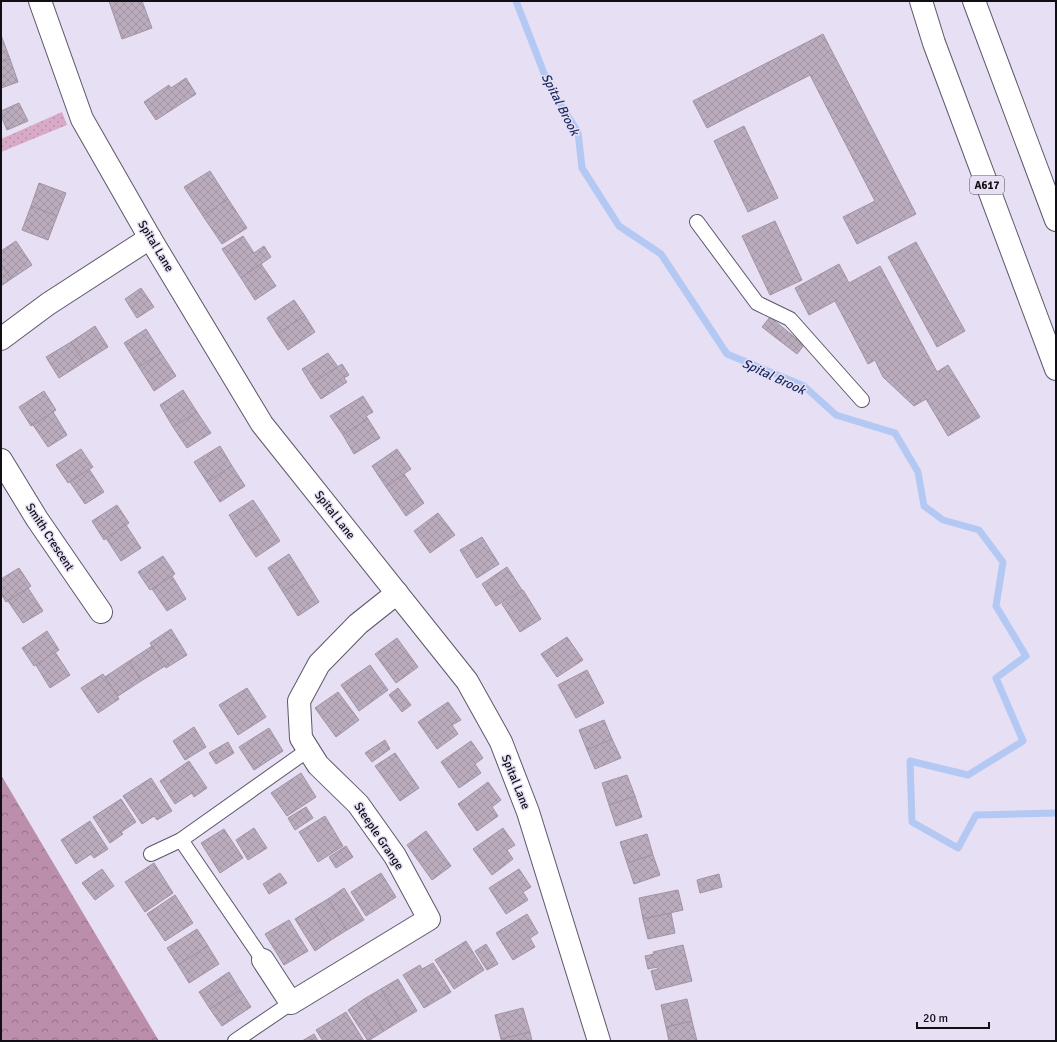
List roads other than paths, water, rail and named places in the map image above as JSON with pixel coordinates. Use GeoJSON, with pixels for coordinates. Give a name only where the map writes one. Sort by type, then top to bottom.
{"type":"FeatureCollection","features":[{"type":"Feature","properties":{"kind":"main road","name":"Spital Lane"},"geometry":{"type":"LineString","coordinates":[[40,1],[82,119],[150,238],[262,424],[467,681],[500,742],[528,812],[599,1041]]}},
{"type":"Feature","properties":{"kind":"main road","name":"A617"},"geometry":{"type":"LineString","coordinates":[[920,1],[934,43],[1056,369]]}},
{"type":"Feature","properties":{"kind":"main road"},"geometry":{"type":"LineString","coordinates":[[974,1],[1056,220]]}},
{"type":"Feature","properties":{"kind":"main road"},"geometry":{"type":"LineString","coordinates":[[1,339],[48,304],[150,238]]}},
{"type":"Feature","properties":{"kind":"main road","name":"Smith Crescent"},"geometry":{"type":"LineString","coordinates":[[1,460],[37,519],[101,612]]}},
{"type":"Feature","properties":{"kind":"main road","name":"Steeple Grange"},"geometry":{"type":"LineString","coordinates":[[291,1003],[429,919],[395,856],[358,804],[318,765],[301,738],[298,701],[319,664],[358,624],[397,593]]}},
{"type":"Feature","properties":{"kind":"main road"},"geometry":{"type":"LineString","coordinates":[[263,960],[291,1003]]}},
{"type":"Feature","properties":{"kind":"lane"},"geometry":{"type":"LineString","coordinates":[[697,222],[757,302],[790,320],[862,400]]}},
{"type":"Feature","properties":{"kind":"lane"},"geometry":{"type":"LineString","coordinates":[[151,854],[181,840],[308,750]]}},
{"type":"Feature","properties":{"kind":"lane"},"geometry":{"type":"LineString","coordinates":[[181,840],[263,960]]}},
{"type":"Feature","properties":{"kind":"lane"},"geometry":{"type":"LineString","coordinates":[[235,1041],[291,1003]]}},
{"type":"Feature","properties":{"kind":"waterway","name":"Spital Brook"},"geometry":{"type":"LineString","coordinates":[[516,1],[549,86],[578,132],[582,168],[619,226],[661,254],[727,354],[804,386],[836,415],[895,433],[918,472],[924,506],[943,520],[979,530],[1003,562],[996,606],[1026,656],[996,678],[1023,741],[968,775],[910,761],[912,822],[958,848],[976,815],[1056,813]]}}]}
